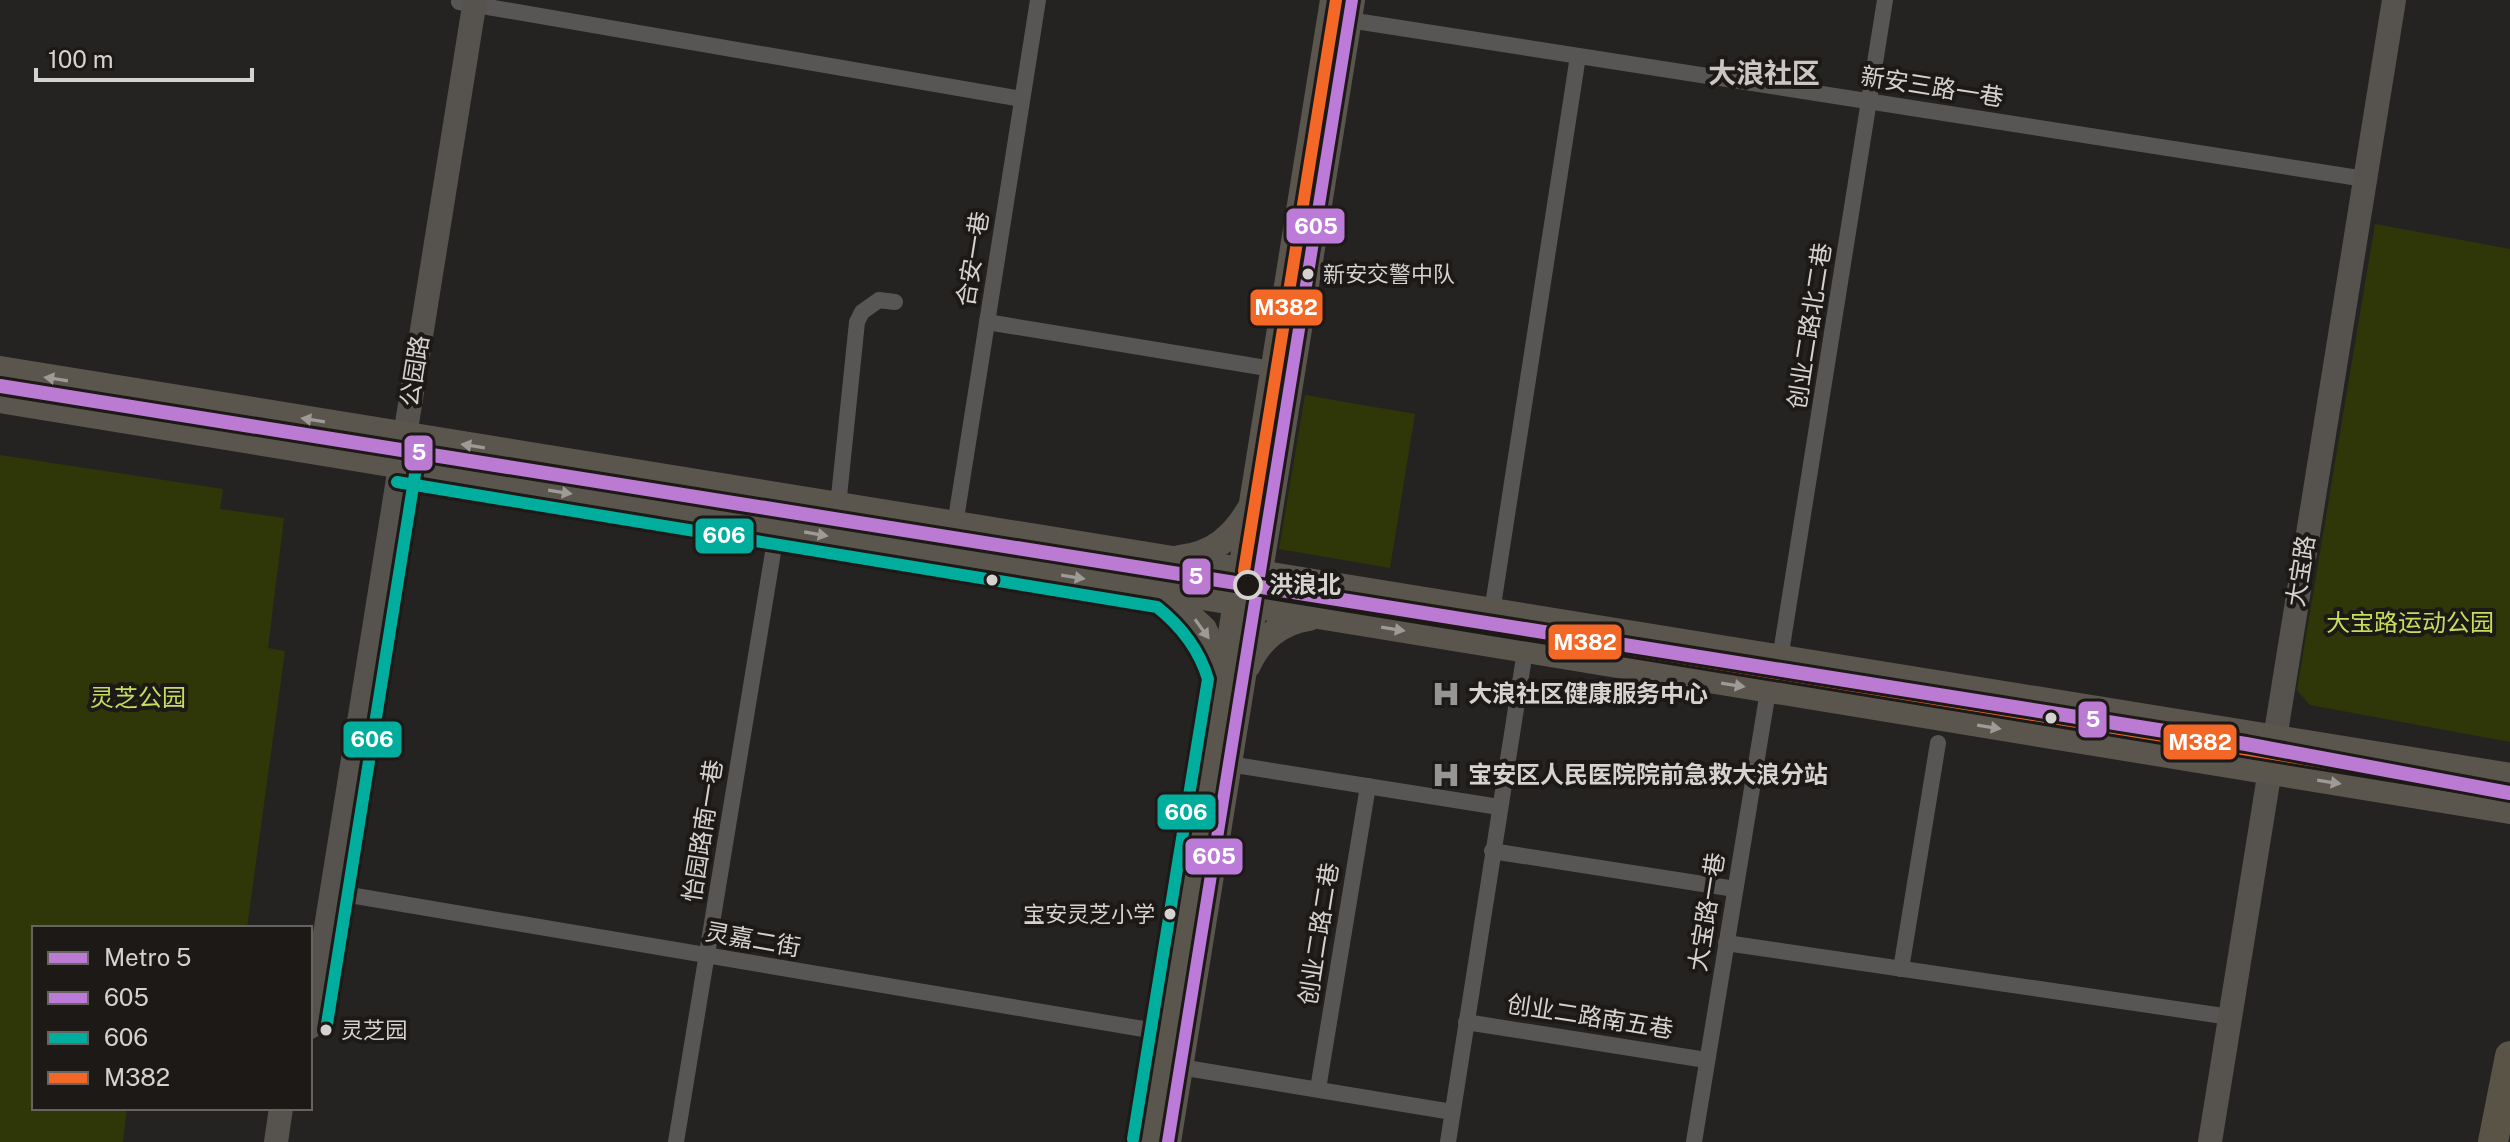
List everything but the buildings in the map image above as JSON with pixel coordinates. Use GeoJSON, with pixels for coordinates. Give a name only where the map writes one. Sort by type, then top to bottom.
{"type":"FeatureCollection","features":[{"type":"Feature","properties":{"kind":"highway"},"geometry":{"type":"LineString","coordinates":[[2493,1142],[2510,1056]]}},
{"type":"Feature","properties":{"kind":"main road","name":"大宝路"},"geometry":{"type":"LineString","coordinates":[[2197,1142],[2223,1016],[2268,738],[2358,178],[2381,0]]}},
{"type":"Feature","properties":{"kind":"main road","name":"大宝路"},"geometry":{"type":"LineString","coordinates":[[2358,178],[2394,0]]}},
{"type":"Feature","properties":{"kind":"main road","name":"公园路"},"geometry":{"type":"LineString","coordinates":[[310,926],[392,465],[467,1]]}},
{"type":"Feature","properties":{"kind":"main road"},"geometry":{"type":"LineString","coordinates":[[1317,584],[1289,565],[1260,515],[1273,369],[1345,7]]}},
{"type":"Feature","properties":{"kind":"main road"},"geometry":{"type":"LineString","coordinates":[[1149,1142],[1234,677],[1345,7]]}},
{"type":"Feature","properties":{"kind":"main road"},"geometry":{"type":"LineString","coordinates":[[0,369],[2510,776]]}},
{"type":"Feature","properties":{"kind":"main road"},"geometry":{"type":"LineString","coordinates":[[0,400],[2510,811]]}},
{"type":"Feature","properties":{"kind":"main road","name":"公园路"},"geometry":{"type":"LineString","coordinates":[[312,1015],[392,465]]}},
{"type":"Feature","properties":{"kind":"main road"},"geometry":{"type":"LineString","coordinates":[[1168,559],[1203,554],[1260,515]]}},
{"type":"Feature","properties":{"kind":"main road"},"geometry":{"type":"LineString","coordinates":[[1164,592],[1204,629],[1234,677]]}},
{"type":"Feature","properties":{"kind":"main road"},"geometry":{"type":"LineString","coordinates":[[1168,1142],[1229,764],[1234,677],[1272,633],[1286,624],[1316,617]]}},
{"type":"Feature","properties":{"kind":"main road","name":"大宝路"},"geometry":{"type":"LineString","coordinates":[[2210,1142],[2223,1016]]}},
{"type":"Feature","properties":{"kind":"main road"},"geometry":{"type":"LineString","coordinates":[[276,1142],[281,1110]]}},
{"type":"Feature","properties":{"kind":"main road"},"geometry":{"type":"LineString","coordinates":[[291,1142],[297,1110]]}},
{"type":"Feature","properties":{"kind":"street","name":"合安一巷"},"geometry":{"type":"LineString","coordinates":[[955,525],[1038,0]]}},
{"type":"Feature","properties":{"kind":"street","name":"创业二路北二巷"},"geometry":{"type":"LineString","coordinates":[[1780,659],[1885,0]]}},
{"type":"Feature","properties":{"kind":"street"},"geometry":{"type":"LineString","coordinates":[[467,1],[1022,99]]}},
{"type":"Feature","properties":{"kind":"street","name":"新安三路一巷"},"geometry":{"type":"LineString","coordinates":[[1345,7],[1578,56],[2358,178]]}},
{"type":"Feature","properties":{"kind":"street"},"geometry":{"type":"LineString","coordinates":[[1492,612],[1578,56]]}},
{"type":"Feature","properties":{"kind":"street"},"geometry":{"type":"LineString","coordinates":[[838,506],[857,322],[862,312],[879,300],[895,302]]}},
{"type":"Feature","properties":{"kind":"street"},"geometry":{"type":"LineString","coordinates":[[987,322],[1273,369]]}},
{"type":"Feature","properties":{"kind":"street","name":"怡园路南一巷"},"geometry":{"type":"LineString","coordinates":[[676,1142],[777,528]]}},
{"type":"Feature","properties":{"kind":"street"},"geometry":{"type":"LineString","coordinates":[[1448,1142],[1525,651]]}},
{"type":"Feature","properties":{"kind":"street","name":"大宝路一巷"},"geometry":{"type":"LineString","coordinates":[[1694,1142],[1768,691]]}},
{"type":"Feature","properties":{"kind":"street"},"geometry":{"type":"LineString","coordinates":[[1901,969],[1938,743]]}},
{"type":"Feature","properties":{"kind":"street"},"geometry":{"type":"LineString","coordinates":[[1229,764],[1499,807]]}},
{"type":"Feature","properties":{"kind":"street","name":"创业二路二巷"},"geometry":{"type":"LineString","coordinates":[[1318,1089],[1368,786]]}},
{"type":"Feature","properties":{"kind":"street"},"geometry":{"type":"LineString","coordinates":[[1492,851],[1735,889]]}},
{"type":"Feature","properties":{"kind":"street","name":"灵嘉二街"},"geometry":{"type":"LineString","coordinates":[[332,892],[1167,1033]]}},
{"type":"Feature","properties":{"kind":"street"},"geometry":{"type":"LineString","coordinates":[[1726,943],[2223,1016]]}},
{"type":"Feature","properties":{"kind":"street","name":"创业二路南五巷"},"geometry":{"type":"LineString","coordinates":[[1466,1022],[1706,1060]]}},
{"type":"Feature","properties":{"kind":"street"},"geometry":{"type":"LineString","coordinates":[[1180,1067],[1452,1112]]}},
{"type":"Feature","properties":{"kind":"green space","name":"大宝路运动公园"},"geometry":{"type":"Polygon","coordinates":[[[2375,224],[2510,249],[2510,742],[2310,705],[2297,690],[2375,224]]]}},
{"type":"Feature","properties":{"kind":"green space"},"geometry":{"type":"Polygon","coordinates":[[[1305,395],[1415,414],[1390,568],[1279,549],[1305,395]]]}},
{"type":"Feature","properties":{"kind":"green space","name":"灵芝公园"},"geometry":{"type":"Polygon","coordinates":[[[0,455],[223,489],[220,509],[284,518],[268,648],[285,651],[247,926],[32,926],[32,1110],[127,1110],[123,1142],[0,1142],[0,455]]]}},
{"type":"Feature","properties":{"kind":"metro line","name":"5"},"geometry":{"type":"LineString","coordinates":[[0,386],[2246,744],[2510,793]]}},
{"type":"Feature","properties":{"kind":"transit line","name":"M382"},"geometry":{"type":"LineString","coordinates":[[1336,0],[1244,571],[1252,588],[2507,792]]}},
{"type":"Feature","properties":{"kind":"transit line","name":"605"},"geometry":{"type":"LineString","coordinates":[[1168,1142],[1352,0]]}},
{"type":"Feature","properties":{"kind":"transit line","name":"606"},"geometry":{"type":"LineString","coordinates":[[326,1030],[419,449]]}},
{"type":"Feature","properties":{"kind":"transit line","name":"606"},"geometry":{"type":"LineString","coordinates":[[397,482],[1157,607],[1166,615],[1194,648],[1208,679],[1133,1139]]}},
{"type":"Feature","properties":{"kind":"place","name":"新安交警中队"},"geometry":{"type":"Point","coordinates":[1308,274]}},
{"type":"Feature","properties":{"kind":"place","name":"洪浪北"},"geometry":{"type":"Point","coordinates":[1248,585]}},
{"type":"Feature","properties":{"kind":"place","name":"大浪社区健康服务中心"},"geometry":{"type":"Point","coordinates":[1446,694]}},
{"type":"Feature","properties":{"kind":"place","name":"宝安区人民医院院前急救大浪分站"},"geometry":{"type":"Point","coordinates":[1446,775]}},
{"type":"Feature","properties":{"kind":"place","name":"宝安灵芝小学"},"geometry":{"type":"Point","coordinates":[1170,914]}},
{"type":"Feature","properties":{"kind":"place","name":"灵芝园"},"geometry":{"type":"Point","coordinates":[326,1030]}},
{"type":"Feature","properties":{"kind":"district","name":"大浪社区"},"geometry":{"type":"Point","coordinates":[1764,73]}}]}
